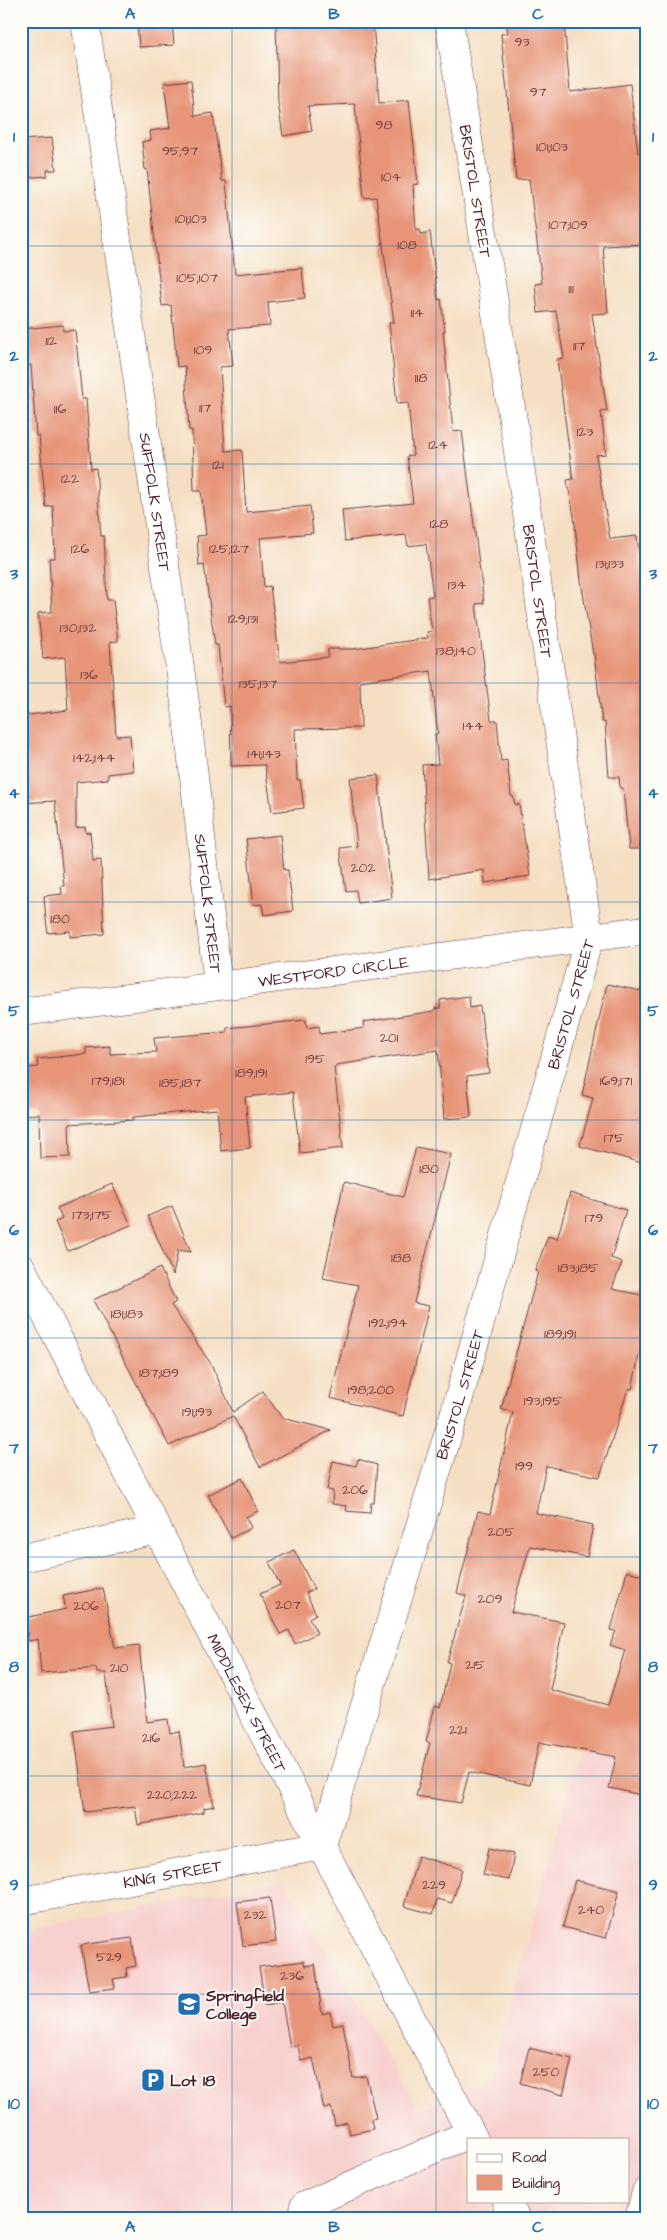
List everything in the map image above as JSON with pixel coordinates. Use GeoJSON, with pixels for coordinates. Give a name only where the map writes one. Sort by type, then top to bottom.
{"type":"FeatureCollection","features":[{"type":"Feature","properties":{"kind":"street","name":"SUFFOLK STREET"},"geometry":{"type":"LineString","coordinates":[[85,21],[187,716],[218,985]]}},
{"type":"Feature","properties":{"kind":"street","name":"BRISTOL STREET"},"geometry":{"type":"LineString","coordinates":[[322,1846],[457,1405],[588,938],[516,435],[449,21]]}},
{"type":"Feature","properties":{"kind":"street","name":"WESTFORD CIRCLE"},"geometry":{"type":"LineString","coordinates":[[21,1012],[646,930]]}},
{"type":"Feature","properties":{"kind":"street","name":"MIDDLESEX STREET"},"geometry":{"type":"LineString","coordinates":[[21,1267],[472,2136]]}},
{"type":"Feature","properties":{"kind":"street"},"geometry":{"type":"LineString","coordinates":[[21,1558],[158,1530]]}},
{"type":"Feature","properties":{"kind":"street","name":"KING STREET"},"geometry":{"type":"LineString","coordinates":[[21,1901],[322,1846]]}},
{"type":"Feature","properties":{"kind":"street"},"geometry":{"type":"LineString","coordinates":[[304,2206],[467,2138]]}},
{"type":"Feature","properties":{"kind":"street"},"geometry":{"type":"LineString","coordinates":[[639,2219],[646,2192]]}},
{"type":"Feature","properties":{"kind":"street"},"geometry":{"type":"LineString","coordinates":[[507,2202],[516,2219]]}},
{"type":"Feature","properties":{"kind":"shaded area","name":"Springfield College"},"geometry":{"type":"Polygon","coordinates":[[[585,1730],[646,1743],[646,2219],[21,2219],[21,1931],[285,1881],[419,2110],[490,2077],[585,1730]]]}},
{"type":"Feature","properties":{"kind":"building"},"geometry":{"type":"Polygon","coordinates":[[[137,21],[172,21],[174,45],[139,47],[137,21]]]}},
{"type":"Feature","properties":{"kind":"building"},"geometry":{"type":"Polygon","coordinates":[[[276,21],[373,21],[379,103],[409,100],[418,184],[413,185],[416,229],[420,229],[421,234],[430,232],[438,300],[441,299],[445,331],[443,331],[453,432],[462,431],[484,603],[476,604],[491,720],[497,720],[501,761],[507,760],[511,796],[513,796],[515,805],[519,804],[530,876],[485,883],[484,870],[429,879],[422,765],[438,764],[435,734],[438,734],[431,671],[360,681],[361,728],[295,729],[297,780],[300,780],[304,808],[272,812],[265,765],[231,766],[230,706],[224,707],[218,645],[215,645],[204,565],[199,566],[197,536],[206,535],[201,491],[194,491],[192,430],[189,430],[185,366],[177,367],[171,305],[162,306],[147,169],[145,170],[142,142],[151,140],[150,131],[170,128],[164,83],[191,80],[195,116],[213,113],[222,181],[226,181],[235,274],[302,268],[305,298],[268,302],[270,326],[229,329],[233,366],[220,367],[225,451],[242,450],[246,512],[310,506],[313,533],[260,538],[264,587],[270,586],[280,662],[328,657],[328,649],[353,649],[428,638],[427,632],[432,631],[427,597],[433,596],[426,544],[408,546],[406,535],[345,541],[342,510],[413,503],[407,456],[413,455],[408,403],[397,404],[389,322],[394,322],[376,197],[364,198],[355,104],[308,106],[312,131],[283,136],[278,102],[276,21]]]}},
{"type":"Feature","properties":{"kind":"building"},"geometry":{"type":"Polygon","coordinates":[[[506,21],[564,21],[570,92],[630,84],[638,153],[643,153],[646,244],[603,246],[608,313],[592,314],[607,411],[601,412],[606,454],[596,455],[610,539],[637,536],[646,612],[646,849],[629,849],[623,788],[620,788],[619,777],[609,777],[605,722],[602,722],[594,654],[581,581],[574,516],[567,480],[573,479],[557,359],[564,358],[556,311],[538,313],[535,284],[542,283],[529,179],[516,180],[501,34],[508,33],[506,21]]]}},
{"type":"Feature","properties":{"kind":"building"},"geometry":{"type":"Polygon","coordinates":[[[52,138],[56,170],[47,170],[47,176],[21,178],[21,140],[52,138]]]}},
{"type":"Feature","properties":{"kind":"building"},"geometry":{"type":"Polygon","coordinates":[[[63,325],[63,331],[75,330],[82,399],[86,399],[91,469],[96,468],[101,536],[104,536],[107,600],[113,600],[118,641],[110,642],[116,736],[130,735],[133,771],[108,774],[108,779],[76,782],[76,828],[85,827],[86,833],[90,832],[93,861],[101,860],[104,934],[70,937],[70,931],[48,933],[46,920],[44,896],[62,894],[61,886],[64,886],[55,801],[21,803],[21,716],[68,710],[65,657],[43,659],[38,613],[52,612],[49,558],[55,558],[53,506],[46,507],[39,436],[36,436],[31,365],[21,366],[21,329],[63,325]]]}},
{"type":"Feature","properties":{"kind":"building"},"geometry":{"type":"Polygon","coordinates":[[[378,775],[392,898],[358,903],[356,890],[346,891],[340,848],[357,846],[350,778],[378,775]]]}},
{"type":"Feature","properties":{"kind":"building"},"geometry":{"type":"Polygon","coordinates":[[[280,835],[284,870],[288,870],[293,911],[264,915],[262,904],[254,905],[246,839],[280,835]]]}},
{"type":"Feature","properties":{"kind":"building"},"geometry":{"type":"Polygon","coordinates":[[[607,984],[646,992],[646,1164],[580,1146],[593,1098],[582,1095],[607,984]]]}},
{"type":"Feature","properties":{"kind":"building"},"geometry":{"type":"Polygon","coordinates":[[[469,996],[470,1008],[480,1006],[489,1073],[467,1076],[471,1117],[444,1119],[438,1050],[336,1065],[334,1067],[343,1148],[300,1153],[293,1092],[245,1097],[250,1148],[221,1151],[217,1109],[133,1117],[133,1120],[69,1124],[70,1157],[40,1158],[39,1114],[21,1115],[21,1069],[38,1067],[37,1059],[86,1054],[86,1048],[110,1046],[110,1054],[156,1052],[154,1038],[227,1032],[227,1028],[306,1020],[307,1028],[319,1026],[320,1034],[364,1028],[363,1022],[434,1011],[434,1009],[440,1008],[440,1000],[469,996]]]}},
{"type":"Feature","properties":{"kind":"building"},"geometry":{"type":"Polygon","coordinates":[[[416,1147],[451,1154],[414,1303],[429,1306],[403,1416],[330,1398],[358,1285],[323,1278],[344,1182],[403,1197],[416,1147]]]}},
{"type":"Feature","properties":{"kind":"building"},"geometry":{"type":"Polygon","coordinates":[[[112,1184],[131,1225],[68,1251],[55,1222],[62,1219],[57,1208],[112,1184]]]}},
{"type":"Feature","properties":{"kind":"building"},"geometry":{"type":"Polygon","coordinates":[[[570,1193],[626,1210],[611,1258],[622,1262],[612,1289],[646,1296],[646,1322],[632,1389],[628,1389],[600,1477],[546,1466],[536,1513],[593,1525],[587,1557],[530,1546],[511,1612],[564,1622],[550,1690],[608,1705],[625,1650],[610,1645],[616,1631],[611,1630],[627,1571],[646,1576],[646,1796],[609,1788],[616,1757],[539,1742],[530,1785],[469,1772],[461,1803],[416,1796],[430,1743],[426,1742],[435,1706],[440,1708],[450,1663],[447,1662],[466,1596],[457,1593],[478,1511],[490,1514],[513,1412],[501,1409],[538,1272],[535,1271],[548,1236],[557,1239],[570,1193]]]}},
{"type":"Feature","properties":{"kind":"building"},"geometry":{"type":"Polygon","coordinates":[[[172,1206],[191,1252],[178,1250],[173,1275],[148,1216],[172,1206]]]}},
{"type":"Feature","properties":{"kind":"building"},"geometry":{"type":"Polygon","coordinates":[[[160,1268],[176,1302],[171,1305],[211,1364],[233,1412],[263,1391],[282,1418],[331,1430],[260,1467],[233,1416],[169,1446],[93,1300],[160,1268]]]}},
{"type":"Feature","properties":{"kind":"building"},"geometry":{"type":"Polygon","coordinates":[[[358,1459],[377,1465],[374,1503],[371,1503],[370,1513],[346,1511],[347,1506],[332,1504],[333,1491],[327,1490],[333,1461],[356,1466],[358,1459]]]}},
{"type":"Feature","properties":{"kind":"building"},"geometry":{"type":"Polygon","coordinates":[[[242,1478],[258,1511],[246,1517],[251,1528],[231,1538],[208,1495],[242,1478]]]}},
{"type":"Feature","properties":{"kind":"building"},"geometry":{"type":"Polygon","coordinates":[[[294,1550],[314,1589],[306,1593],[316,1614],[309,1618],[317,1633],[295,1644],[289,1630],[280,1634],[260,1594],[280,1585],[269,1562],[294,1550]]]}},
{"type":"Feature","properties":{"kind":"building"},"geometry":{"type":"Polygon","coordinates":[[[103,1588],[115,1648],[139,1645],[147,1722],[168,1719],[170,1733],[179,1731],[184,1767],[206,1763],[214,1806],[204,1808],[204,1812],[138,1825],[135,1806],[85,1812],[74,1731],[112,1726],[106,1673],[97,1673],[96,1668],[41,1673],[38,1639],[29,1641],[24,1618],[66,1609],[63,1596],[103,1588]]]}},
{"type":"Feature","properties":{"kind":"building"},"geometry":{"type":"Polygon","coordinates":[[[489,1848],[514,1854],[509,1880],[483,1875],[489,1848]]]}},
{"type":"Feature","properties":{"kind":"building"},"geometry":{"type":"Polygon","coordinates":[[[418,1856],[462,1869],[452,1903],[437,1899],[433,1914],[404,1906],[418,1856]]]}},
{"type":"Feature","properties":{"kind":"building"},"geometry":{"type":"Polygon","coordinates":[[[575,1880],[619,1891],[606,1938],[563,1927],[575,1880]]]}},
{"type":"Feature","properties":{"kind":"building"},"geometry":{"type":"Polygon","coordinates":[[[270,1898],[276,1942],[243,1946],[237,1902],[270,1898]]]}},
{"type":"Feature","properties":{"kind":"building"},"geometry":{"type":"Polygon","coordinates":[[[132,1938],[136,1966],[126,1968],[127,1977],[113,1979],[115,1988],[89,1991],[81,1945],[132,1938]]]}},
{"type":"Feature","properties":{"kind":"building"},"geometry":{"type":"Polygon","coordinates":[[[304,1961],[305,1966],[315,1964],[322,2014],[330,2012],[333,2026],[343,2024],[353,2078],[366,2076],[376,2118],[371,2119],[373,2129],[350,2134],[347,2122],[335,2125],[331,2107],[324,2109],[313,2058],[301,2061],[298,2045],[290,2047],[282,2002],[265,2005],[259,1967],[304,1961]]]}},
{"type":"Feature","properties":{"kind":"building"},"geometry":{"type":"Polygon","coordinates":[[[529,2048],[572,2059],[563,2095],[520,2083],[529,2048]]]}},
{"type":"Feature","properties":{"kind":"place","name":"Springfield College"},"geometry":{"type":"Point","coordinates":[189,2004]}},
{"type":"Feature","properties":{"kind":"place","name":"Lot 18"},"geometry":{"type":"Point","coordinates":[153,2080]}}]}
